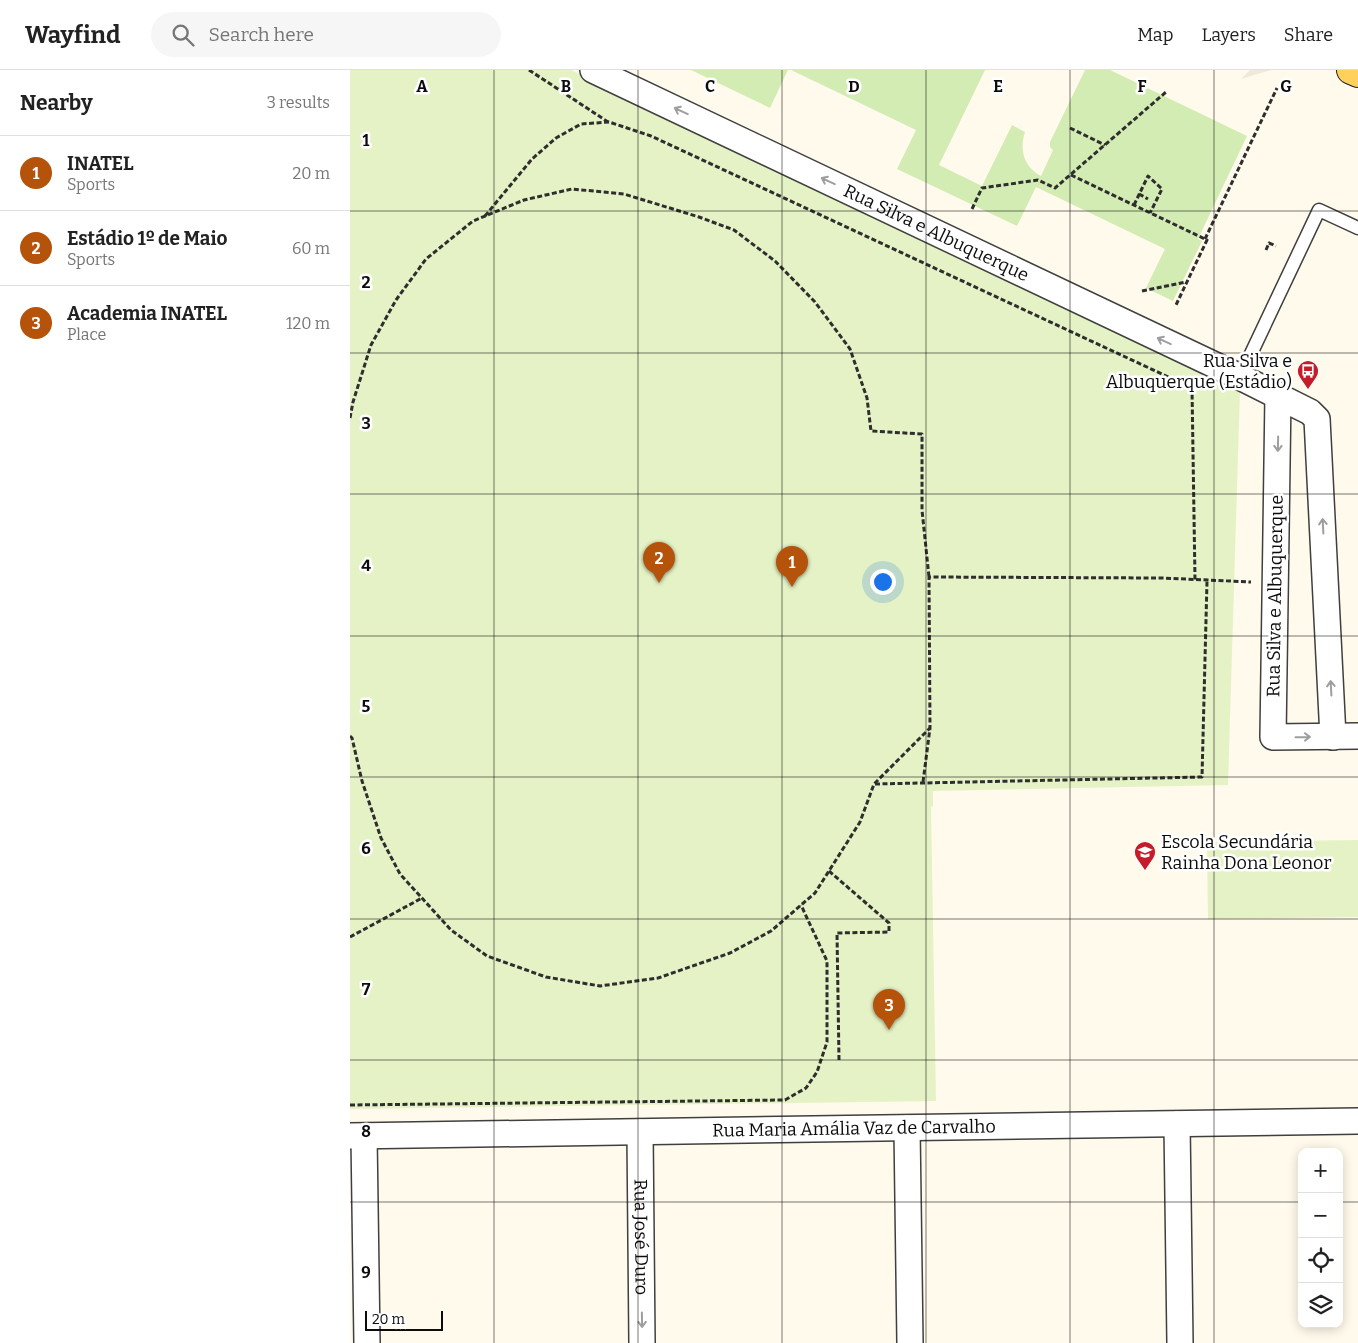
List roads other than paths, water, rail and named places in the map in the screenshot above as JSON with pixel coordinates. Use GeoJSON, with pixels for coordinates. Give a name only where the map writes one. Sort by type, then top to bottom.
{"type":"FeatureCollection","features":[{"type":"Feature","properties":{"kind":"main road"},"geometry":{"type":"LineString","coordinates":[[1352,70],[1358,73]]}},
{"type":"Feature","properties":{"kind":"street","name":"Rua Silva e Albuquerque"},"geometry":{"type":"LineString","coordinates":[[593,70],[1278,395],[1310,412],[1317,419],[1333,737]]}},
{"type":"Feature","properties":{"kind":"street","name":"Rua Silva e Albuquerque"},"geometry":{"type":"LineString","coordinates":[[1278,395],[1273,737],[1358,736]]}},
{"type":"Feature","properties":{"kind":"street","name":"Rua Maria Amália Vaz de Carvalho"},"geometry":{"type":"LineString","coordinates":[[357,1136],[1358,1121]]}},
{"type":"Feature","properties":{"kind":"street"},"geometry":{"type":"LineString","coordinates":[[1177,1124],[1180,1343]]}},
{"type":"Feature","properties":{"kind":"street"},"geometry":{"type":"LineString","coordinates":[[907,1128],[910,1343]]}},
{"type":"Feature","properties":{"kind":"street","name":"Rua José Duro"},"geometry":{"type":"LineString","coordinates":[[640,1132],[642,1343]]}},
{"type":"Feature","properties":{"kind":"street"},"geometry":{"type":"LineString","coordinates":[[357,1136],[367,1343]]}},
{"type":"Feature","properties":{"kind":"lane"},"geometry":{"type":"LineString","coordinates":[[1240,377],[1319,210],[1358,228]]}},
{"type":"Feature","properties":{"kind":"place","name":"Rua Silva e Albuquerque (Estádio)"},"geometry":{"type":"Point","coordinates":[1308,390]}},
{"type":"Feature","properties":{"kind":"place","name":"Estádio 1º de Maio"},"geometry":{"type":"Point","coordinates":[659,583]}},
{"type":"Feature","properties":{"kind":"place","name":"INATEL"},"geometry":{"type":"Point","coordinates":[792,587]}},
{"type":"Feature","properties":{"kind":"place","name":"Escola Secundária Rainha Dona Leonor"},"geometry":{"type":"Point","coordinates":[1145,871]}},
{"type":"Feature","properties":{"kind":"place","name":"Academia INATEL"},"geometry":{"type":"Point","coordinates":[889,1030]}}]}
